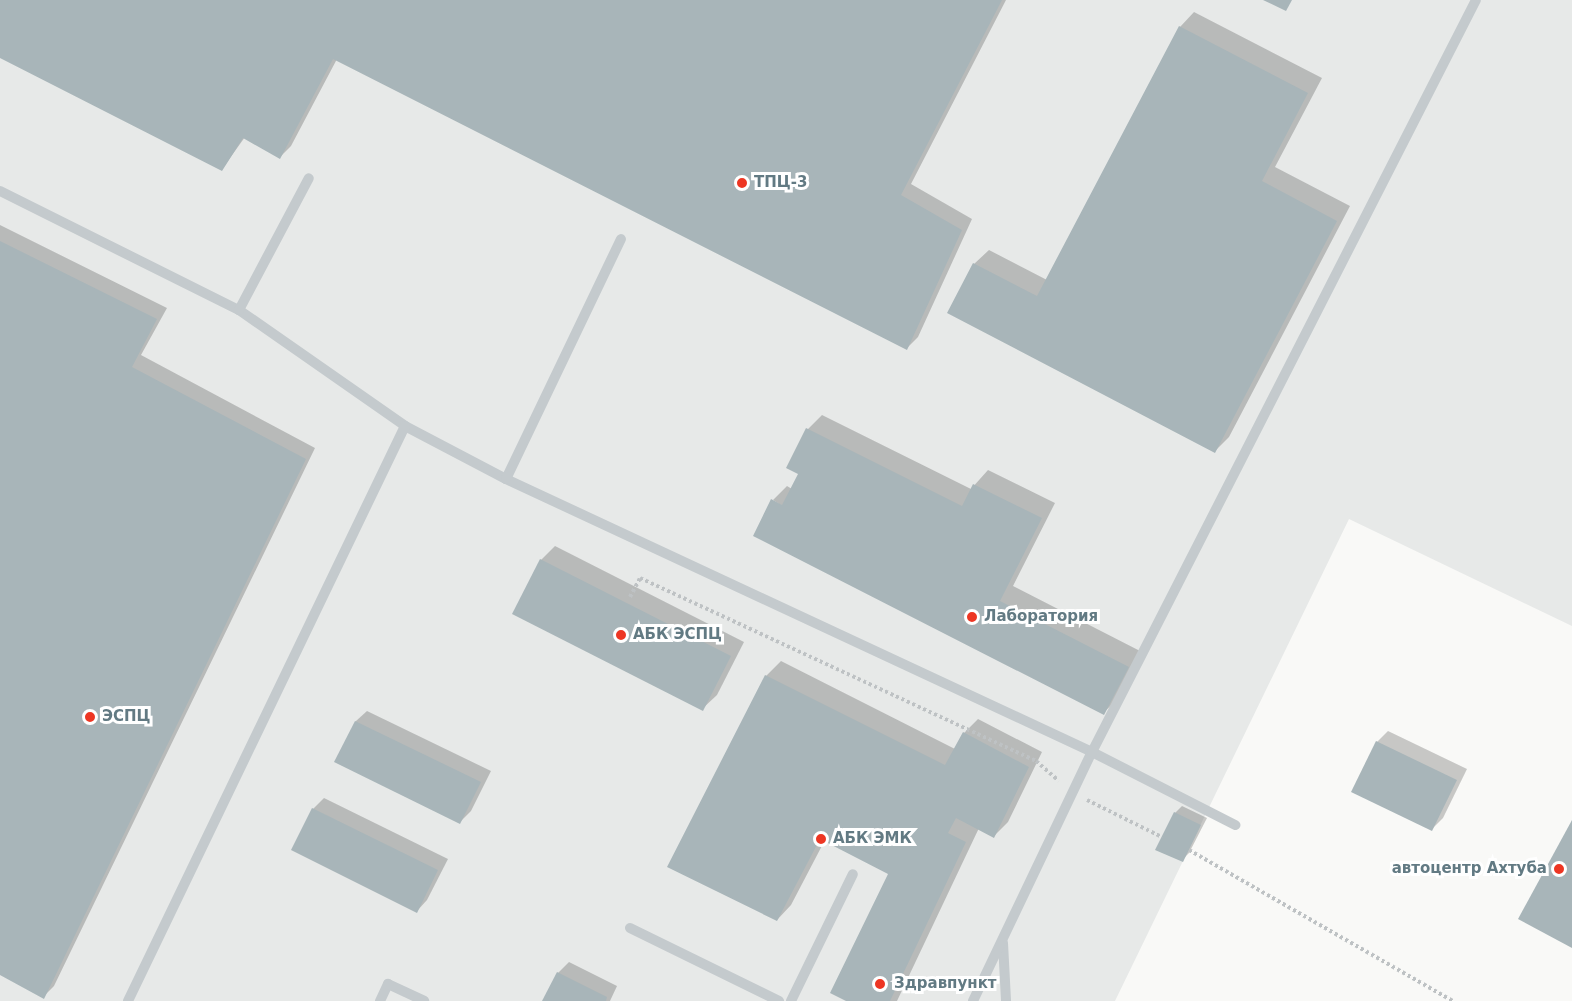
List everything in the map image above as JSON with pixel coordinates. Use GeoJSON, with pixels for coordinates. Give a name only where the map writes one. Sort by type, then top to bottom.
{"type":"FeatureCollection","features":[{"type":"Feature","properties":{"kind":"lane"},"geometry":{"type":"LineString","coordinates":[[973,1001],[1092,752],[1476,0]]}},
{"type":"Feature","properties":{"kind":"lane"},"geometry":{"type":"LineString","coordinates":[[239,310],[309,178]]}},
{"type":"Feature","properties":{"kind":"lane"},"geometry":{"type":"LineString","coordinates":[[0,191],[239,310],[405,426],[506,479],[1092,752],[1234,825]]}},
{"type":"Feature","properties":{"kind":"lane"},"geometry":{"type":"LineString","coordinates":[[506,479],[621,239]]}},
{"type":"Feature","properties":{"kind":"lane"},"geometry":{"type":"LineString","coordinates":[[128,1001],[405,426]]}},
{"type":"Feature","properties":{"kind":"lane"},"geometry":{"type":"LineString","coordinates":[[791,1001],[853,874]]}},
{"type":"Feature","properties":{"kind":"lane"},"geometry":{"type":"LineString","coordinates":[[630,928],[779,1001]]}},
{"type":"Feature","properties":{"kind":"lane"},"geometry":{"type":"LineString","coordinates":[[1003,940],[1006,1001]]}},
{"type":"Feature","properties":{"kind":"lane"},"geometry":{"type":"LineString","coordinates":[[380,1001],[388,984],[424,1001]]}},
{"type":"Feature","properties":{"kind":"path"},"geometry":{"type":"LineString","coordinates":[[630,597],[640,578],[1036,761],[1072,792],[1162,837]]}},
{"type":"Feature","properties":{"kind":"path"},"geometry":{"type":"LineString","coordinates":[[1189,850],[1453,1001]]}},
{"type":"Feature","properties":{"kind":"shaded area"},"geometry":{"type":"Polygon","coordinates":[[[0,0],[1572,0],[1572,626],[1349,519],[1115,1001],[0,1001],[0,0]]]}},
{"type":"Feature","properties":{"kind":"building","name":"ТПЦ-3"},"geometry":{"type":"Polygon","coordinates":[[[0,0],[1002,0],[901,195],[962,230],[907,350],[333,59],[280,159],[243,138],[222,171],[0,58],[0,0]]]}},
{"type":"Feature","properties":{"kind":"building"},"geometry":{"type":"Polygon","coordinates":[[[1263,0],[1292,0],[1286,11],[1263,0]]]}},
{"type":"Feature","properties":{"kind":"building"},"geometry":{"type":"Polygon","coordinates":[[[1179,26],[1308,93],[1262,181],[1337,221],[1215,453],[947,313],[973,263],[1037,296],[1179,26]]]}},
{"type":"Feature","properties":{"kind":"building","name":"ЭСПЦ"},"geometry":{"type":"Polygon","coordinates":[[[0,241],[157,319],[132,367],[306,459],[44,999],[0,975],[0,241]]]}},
{"type":"Feature","properties":{"kind":"building","name":"Лаборатория"},"geometry":{"type":"Polygon","coordinates":[[[806,428],[962,506],[973,484],[1042,518],[1000,601],[1129,667],[1104,715],[753,536],[771,499],[782,505],[798,474],[786,468],[806,428]]]}},
{"type":"Feature","properties":{"kind":"building","name":"АБК ЭСПЦ"},"geometry":{"type":"Polygon","coordinates":[[[540,559],[731,656],[703,711],[512,614],[540,559]]]}},
{"type":"Feature","properties":{"kind":"building","name":"АБК ЭМК"},"geometry":{"type":"Polygon","coordinates":[[[765,675],[945,765],[963,732],[1029,767],[994,838],[956,818],[948,833],[966,842],[890,1001],[846,1001],[830,993],[888,874],[820,839],[777,921],[667,867],[765,675]]]}},
{"type":"Feature","properties":{"kind":"building"},"geometry":{"type":"Polygon","coordinates":[[[355,721],[481,782],[460,824],[334,762],[355,721]]]}},
{"type":"Feature","properties":{"kind":"building"},"geometry":{"type":"Polygon","coordinates":[[[1376,741],[1457,780],[1432,831],[1351,792],[1376,741]]]}},
{"type":"Feature","properties":{"kind":"building"},"geometry":{"type":"Polygon","coordinates":[[[312,808],[438,870],[417,913],[291,850],[312,808]]]}},
{"type":"Feature","properties":{"kind":"building"},"geometry":{"type":"Polygon","coordinates":[[[1174,812],[1201,825],[1183,862],[1155,850],[1174,812]]]}},
{"type":"Feature","properties":{"kind":"building","name":"автоцентр Ахтуба"},"geometry":{"type":"Polygon","coordinates":[[[1572,820],[1572,948],[1518,919],[1572,820]]]}},
{"type":"Feature","properties":{"kind":"building"},"geometry":{"type":"Polygon","coordinates":[[[557,972],[607,997],[606,1001],[542,1001],[557,972]]]}},
{"type":"Feature","properties":{"kind":"place","name":"ТПЦ-3"},"geometry":{"type":"Point","coordinates":[742,183]}},
{"type":"Feature","properties":{"kind":"place","name":"Лаборатория"},"geometry":{"type":"Point","coordinates":[972,617]}},
{"type":"Feature","properties":{"kind":"place","name":"АБК ЭСПЦ"},"geometry":{"type":"Point","coordinates":[621,635]}},
{"type":"Feature","properties":{"kind":"place","name":"ЭСПЦ"},"geometry":{"type":"Point","coordinates":[90,717]}},
{"type":"Feature","properties":{"kind":"place","name":"АБК ЭМК"},"geometry":{"type":"Point","coordinates":[821,839]}},
{"type":"Feature","properties":{"kind":"place","name":"автоцентр Ахтуба"},"geometry":{"type":"Point","coordinates":[1559,869]}},
{"type":"Feature","properties":{"kind":"place","name":"Здравпункт"},"geometry":{"type":"Point","coordinates":[880,984]}}]}
